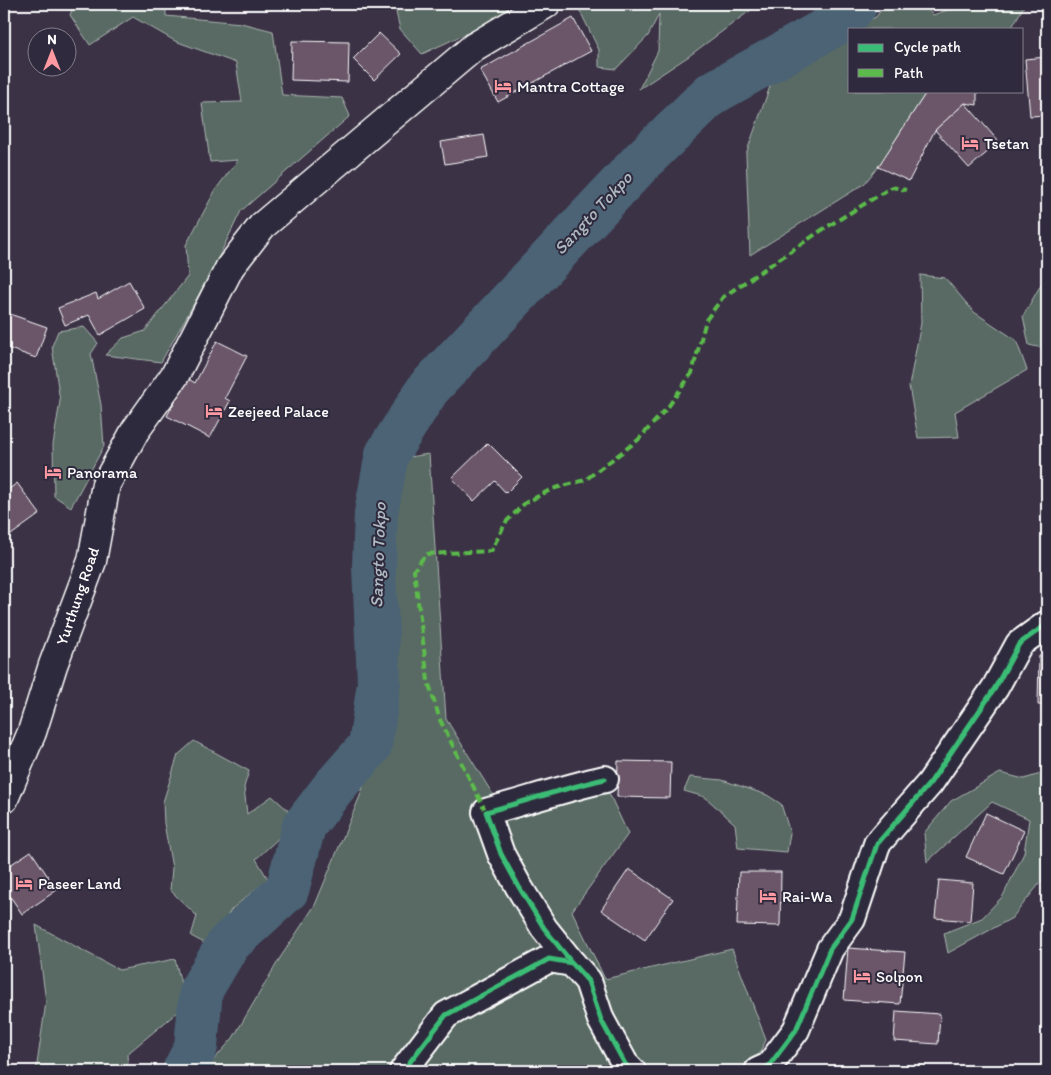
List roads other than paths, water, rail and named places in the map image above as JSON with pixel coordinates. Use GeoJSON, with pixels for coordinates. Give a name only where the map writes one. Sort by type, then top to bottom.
{"type":"FeatureCollection","features":[{"type":"Feature","properties":{"kind":"main road","name":"Yurthung Road"},"geometry":{"type":"LineString","coordinates":[[4,799],[32,732],[53,665],[92,561],[106,484],[134,431],[175,374],[230,267],[262,226],[474,47],[546,4]]}},
{"type":"Feature","properties":{"kind":"street"},"geometry":{"type":"LineString","coordinates":[[758,1071],[769,1066],[796,1030],[830,949],[852,919],[877,844],[930,783],[995,688],[1019,644],[1047,624]]}},
{"type":"Feature","properties":{"kind":"street"},"geometry":{"type":"LineString","coordinates":[[605,779],[563,788],[525,802],[486,812],[501,854],[519,887],[544,928],[588,981],[601,1020],[625,1064],[632,1071]]}},
{"type":"Feature","properties":{"kind":"street"},"geometry":{"type":"LineString","coordinates":[[403,1071],[446,1015],[549,959],[572,963]]}},
{"type":"Feature","properties":{"kind":"waterway","name":"Sangto Tokpo"},"geometry":{"type":"LineString","coordinates":[[184,1071],[196,1047],[201,990],[228,944],[287,890],[304,826],[333,788],[370,746],[379,683],[374,567],[376,513],[387,454],[428,389],[643,160],[711,94],[841,21],[856,4]]}},
{"type":"Feature","properties":{"kind":"place","name":"Mantra Cottage"},"geometry":{"type":"Point","coordinates":[503,86]}},
{"type":"Feature","properties":{"kind":"place","name":"Tsetan"},"geometry":{"type":"Point","coordinates":[970,143]}},
{"type":"Feature","properties":{"kind":"place","name":"Zeejeed Palace"},"geometry":{"type":"Point","coordinates":[214,411]}},
{"type":"Feature","properties":{"kind":"place","name":"Panorama"},"geometry":{"type":"Point","coordinates":[53,472]}},
{"type":"Feature","properties":{"kind":"place","name":"Paseer Land"},"geometry":{"type":"Point","coordinates":[24,883]}},
{"type":"Feature","properties":{"kind":"place","name":"Rai-Wa"},"geometry":{"type":"Point","coordinates":[768,896]}},
{"type":"Feature","properties":{"kind":"place","name":"Solpon"},"geometry":{"type":"Point","coordinates":[862,976]}}]}
